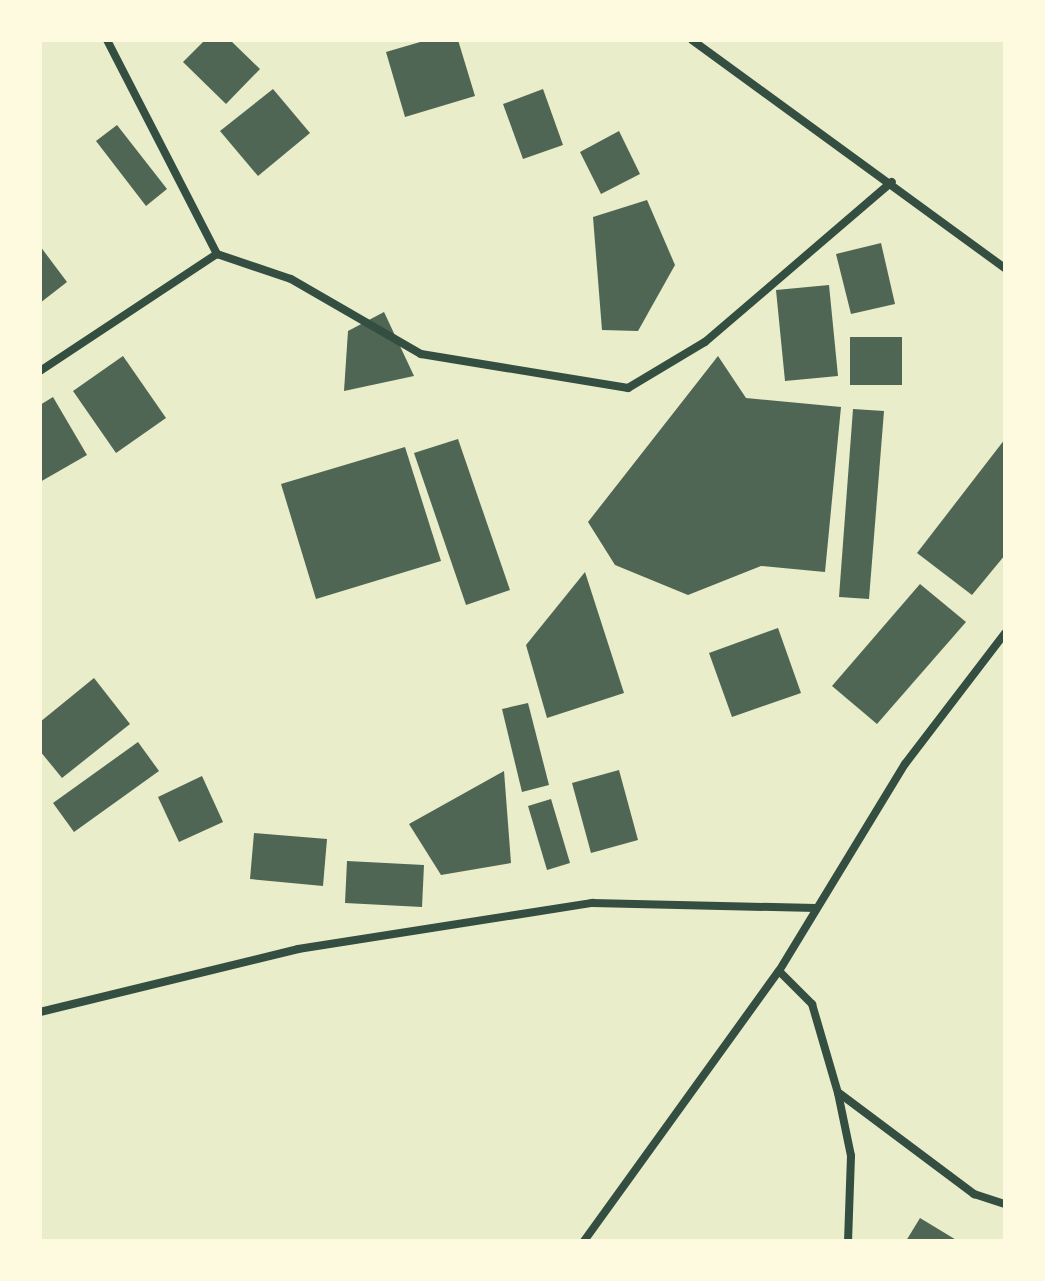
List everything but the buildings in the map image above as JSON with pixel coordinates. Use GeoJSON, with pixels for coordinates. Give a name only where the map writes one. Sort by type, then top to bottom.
{"type":"FeatureCollection","features":[{"type":"Feature","properties":{"kind":"street"},"geometry":{"type":"LineString","coordinates":[[107,40],[217,254],[291,279],[421,354],[628,388],[705,342],[892,182]]}},
{"type":"Feature","properties":{"kind":"street"},"geometry":{"type":"LineString","coordinates":[[692,40],[892,182],[1005,268]]}},
{"type":"Feature","properties":{"kind":"street"},"geometry":{"type":"LineString","coordinates":[[40,371],[217,254]]}},
{"type":"Feature","properties":{"kind":"street"},"geometry":{"type":"LineString","coordinates":[[584,1241],[779,971],[905,764],[1005,633]]}},
{"type":"Feature","properties":{"kind":"street"},"geometry":{"type":"LineString","coordinates":[[40,1012],[298,949],[592,903],[816,908]]}},
{"type":"Feature","properties":{"kind":"street"},"geometry":{"type":"LineString","coordinates":[[779,971],[812,1004],[838,1093],[851,1156],[848,1241]]}},
{"type":"Feature","properties":{"kind":"street"},"geometry":{"type":"LineString","coordinates":[[838,1093],[974,1194],[1005,1204]]}}]}
